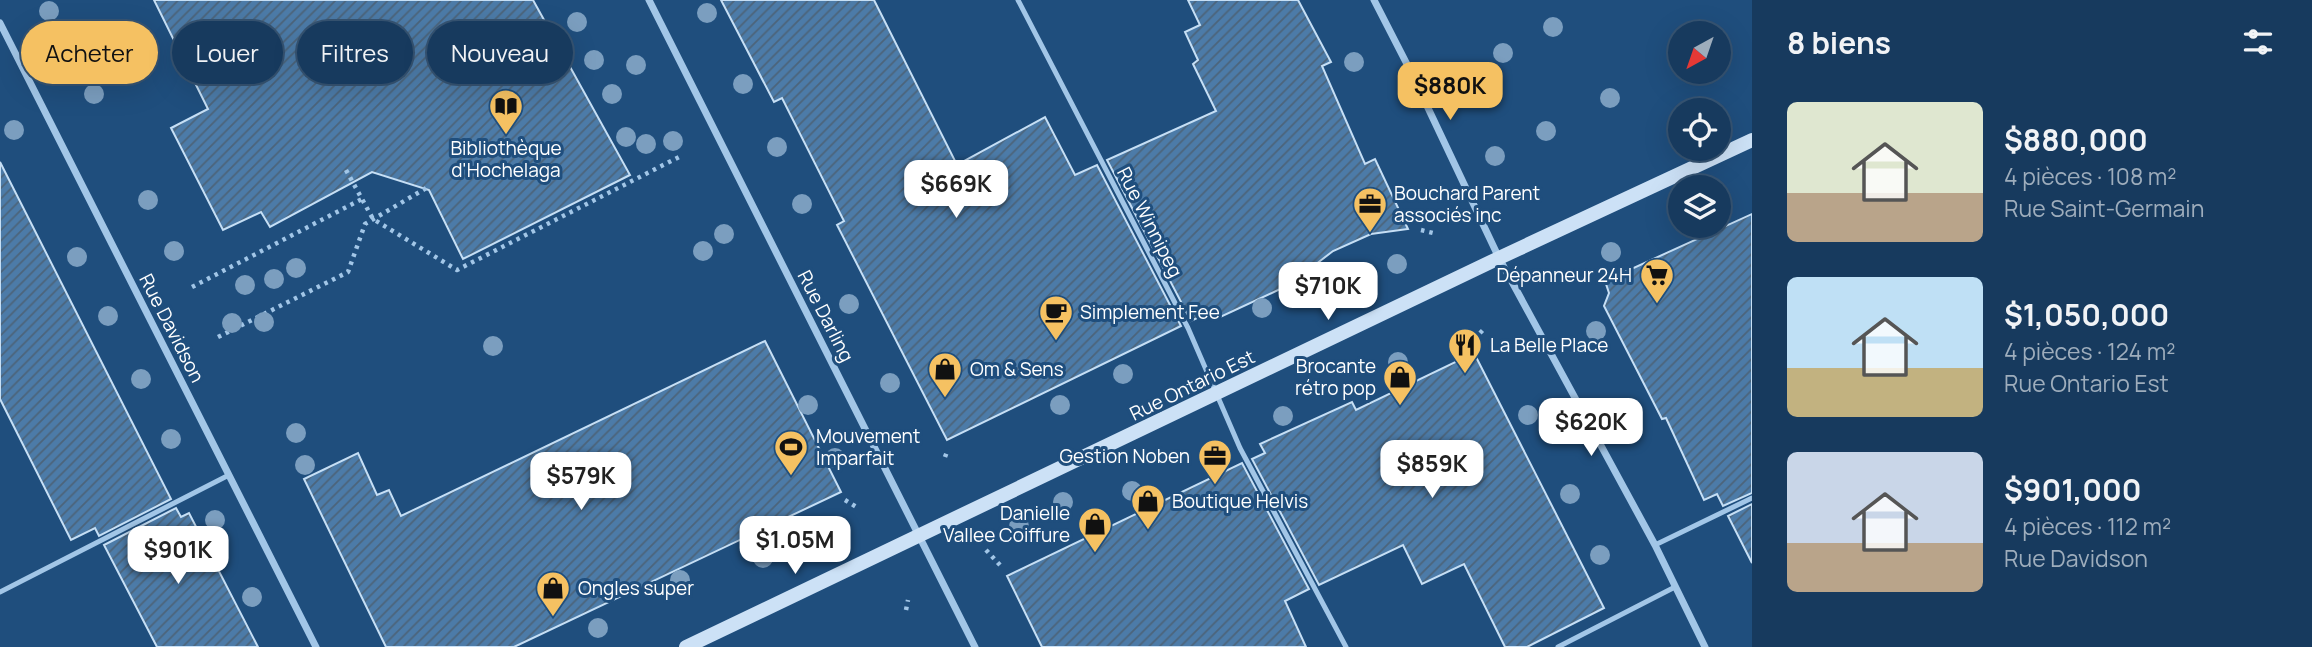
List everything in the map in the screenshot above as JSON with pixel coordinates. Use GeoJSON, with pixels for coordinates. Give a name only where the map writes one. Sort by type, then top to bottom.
{"type":"FeatureCollection","features":[{"type":"Feature","properties":{"kind":"main road","name":"Rue Ontario Est"},"geometry":{"type":"LineString","coordinates":[[686,647],[1499,258],[1752,140]]}},
{"type":"Feature","properties":{"kind":"street","name":"Rue Darling"},"geometry":{"type":"LineString","coordinates":[[649,0],[975,647]]}},
{"type":"Feature","properties":{"kind":"street"},"geometry":{"type":"LineString","coordinates":[[1374,0],[1499,258],[1655,545],[1705,647]]}},
{"type":"Feature","properties":{"kind":"street","name":"Rue Davidson"},"geometry":{"type":"LineString","coordinates":[[0,23],[316,647]]}},
{"type":"Feature","properties":{"kind":"lane","name":"Rue Winnipeg"},"geometry":{"type":"LineString","coordinates":[[1018,0],[1188,328],[1240,448],[1346,647]]}},
{"type":"Feature","properties":{"kind":"lane"},"geometry":{"type":"LineString","coordinates":[[0,592],[229,475]]}},
{"type":"Feature","properties":{"kind":"lane"},"geometry":{"type":"LineString","coordinates":[[1655,545],[1752,498]]}},
{"type":"Feature","properties":{"kind":"lane"},"geometry":{"type":"LineString","coordinates":[[1559,647],[1675,587]]}},
{"type":"Feature","properties":{"kind":"path"},"geometry":{"type":"LineString","coordinates":[[346,170],[373,219],[457,270],[679,157]]}},
{"type":"Feature","properties":{"kind":"path"},"geometry":{"type":"LineString","coordinates":[[218,337],[348,272],[365,224],[428,187]]}},
{"type":"Feature","properties":{"kind":"path"},"geometry":{"type":"LineString","coordinates":[[192,287],[362,200]]}},
{"type":"Feature","properties":{"kind":"path"},"geometry":{"type":"LineString","coordinates":[[1421,230],[1437,234]]}},
{"type":"Feature","properties":{"kind":"path"},"geometry":{"type":"LineString","coordinates":[[1576,272],[1586,279]]}},
{"type":"Feature","properties":{"kind":"path"},"geometry":{"type":"LineString","coordinates":[[1475,339],[1483,330]]}},
{"type":"Feature","properties":{"kind":"path"},"geometry":{"type":"LineString","coordinates":[[944,457],[948,449]]}},
{"type":"Feature","properties":{"kind":"path"},"geometry":{"type":"LineString","coordinates":[[845,500],[858,508]]}},
{"type":"Feature","properties":{"kind":"path"},"geometry":{"type":"LineString","coordinates":[[986,550],[1000,565]]}},
{"type":"Feature","properties":{"kind":"path"},"geometry":{"type":"LineString","coordinates":[[906,610],[908,600]]}},
{"type":"Feature","properties":{"kind":"building"},"geometry":{"type":"Polygon","coordinates":[[[154,0],[533,0],[545,21],[427,21],[427,84],[573,84],[573,72],[630,175],[463,259],[429,190],[372,172],[270,227],[261,212],[223,230],[171,128],[208,109],[196,84],[283,84],[283,21],[172,21],[172,36],[154,0]]]}},
{"type":"Feature","properties":{"kind":"building"},"geometry":{"type":"Polygon","coordinates":[[[721,0],[874,0],[957,165],[1045,117],[1075,175],[1097,165],[1181,326],[947,440],[837,225],[844,221],[782,98],[774,102],[721,0]]]}},
{"type":"Feature","properties":{"kind":"building"},"geometry":{"type":"Polygon","coordinates":[[[1188,0],[1298,0],[1331,62],[1322,66],[1365,164],[1375,159],[1408,229],[1371,234],[1333,251],[1289,285],[1216,319],[1212,311],[1191,321],[1107,160],[1216,111],[1193,64],[1198,60],[1185,32],[1200,25],[1188,0]]]}},
{"type":"Feature","properties":{"kind":"building"},"geometry":{"type":"Polygon","coordinates":[[[0,162],[171,499],[99,536],[95,528],[71,540],[0,399],[0,162]]]}},
{"type":"Feature","properties":{"kind":"building"},"geometry":{"type":"Polygon","coordinates":[[[1752,214],[1752,493],[1723,506],[1717,494],[1704,500],[1666,418],[1662,419],[1604,306],[1609,293],[1605,281],[1699,238],[1731,238],[1731,224],[1752,214]]]}},
{"type":"Feature","properties":{"kind":"building"},"geometry":{"type":"Polygon","coordinates":[[[765,341],[841,492],[514,647],[386,647],[304,479],[358,453],[377,495],[389,490],[401,516],[765,341]]]}},
{"type":"Feature","properties":{"kind":"building"},"geometry":{"type":"Polygon","coordinates":[[[1474,353],[1604,608],[1527,647],[1505,647],[1464,564],[1422,584],[1403,545],[1319,585],[1252,459],[1265,453],[1260,444],[1352,402],[1356,410],[1474,353]]]}},
{"type":"Feature","properties":{"kind":"building"},"geometry":{"type":"Polygon","coordinates":[[[1242,463],[1309,589],[1285,601],[1306,647],[1042,647],[1007,576],[1242,463]]]}},
{"type":"Feature","properties":{"kind":"building"},"geometry":{"type":"Polygon","coordinates":[[[1752,504],[1752,563],[1728,516],[1752,504]]]}},
{"type":"Feature","properties":{"kind":"building"},"geometry":{"type":"Polygon","coordinates":[[[176,508],[181,517],[189,513],[258,647],[157,647],[104,545],[176,508]]]}},
{"type":"Feature","properties":{"kind":"place","name":"Bibliothèque d'Hochelaga"},"geometry":{"type":"Point","coordinates":[506,136]}},
{"type":"Feature","properties":{"kind":"place","name":"Bouchard Parent associés inc"},"geometry":{"type":"Point","coordinates":[1370,234]}},
{"type":"Feature","properties":{"kind":"place","name":"Dépanneur 24H"},"geometry":{"type":"Point","coordinates":[1657,305]}},
{"type":"Feature","properties":{"kind":"place","name":"Simplement Fee"},"geometry":{"type":"Point","coordinates":[1056,342]}},
{"type":"Feature","properties":{"kind":"place","name":"La Belle Place"},"geometry":{"type":"Point","coordinates":[1465,375]}},
{"type":"Feature","properties":{"kind":"place","name":"Om & Sens"},"geometry":{"type":"Point","coordinates":[945,399]}},
{"type":"Feature","properties":{"kind":"place","name":"Brocante rétro pop"},"geometry":{"type":"Point","coordinates":[1400,407]}},
{"type":"Feature","properties":{"kind":"place","name":"Mouvement Imparfait"},"geometry":{"type":"Point","coordinates":[791,477]}},
{"type":"Feature","properties":{"kind":"place","name":"Gestion Noben"},"geometry":{"type":"Point","coordinates":[1215,486]}},
{"type":"Feature","properties":{"kind":"place","name":"Boutique Helvis"},"geometry":{"type":"Point","coordinates":[1148,531]}},
{"type":"Feature","properties":{"kind":"place","name":"Danielle Vallee Coiffure"},"geometry":{"type":"Point","coordinates":[1095,554]}},
{"type":"Feature","properties":{"kind":"place","name":"Ongles super"},"geometry":{"type":"Point","coordinates":[553,618]}}]}
